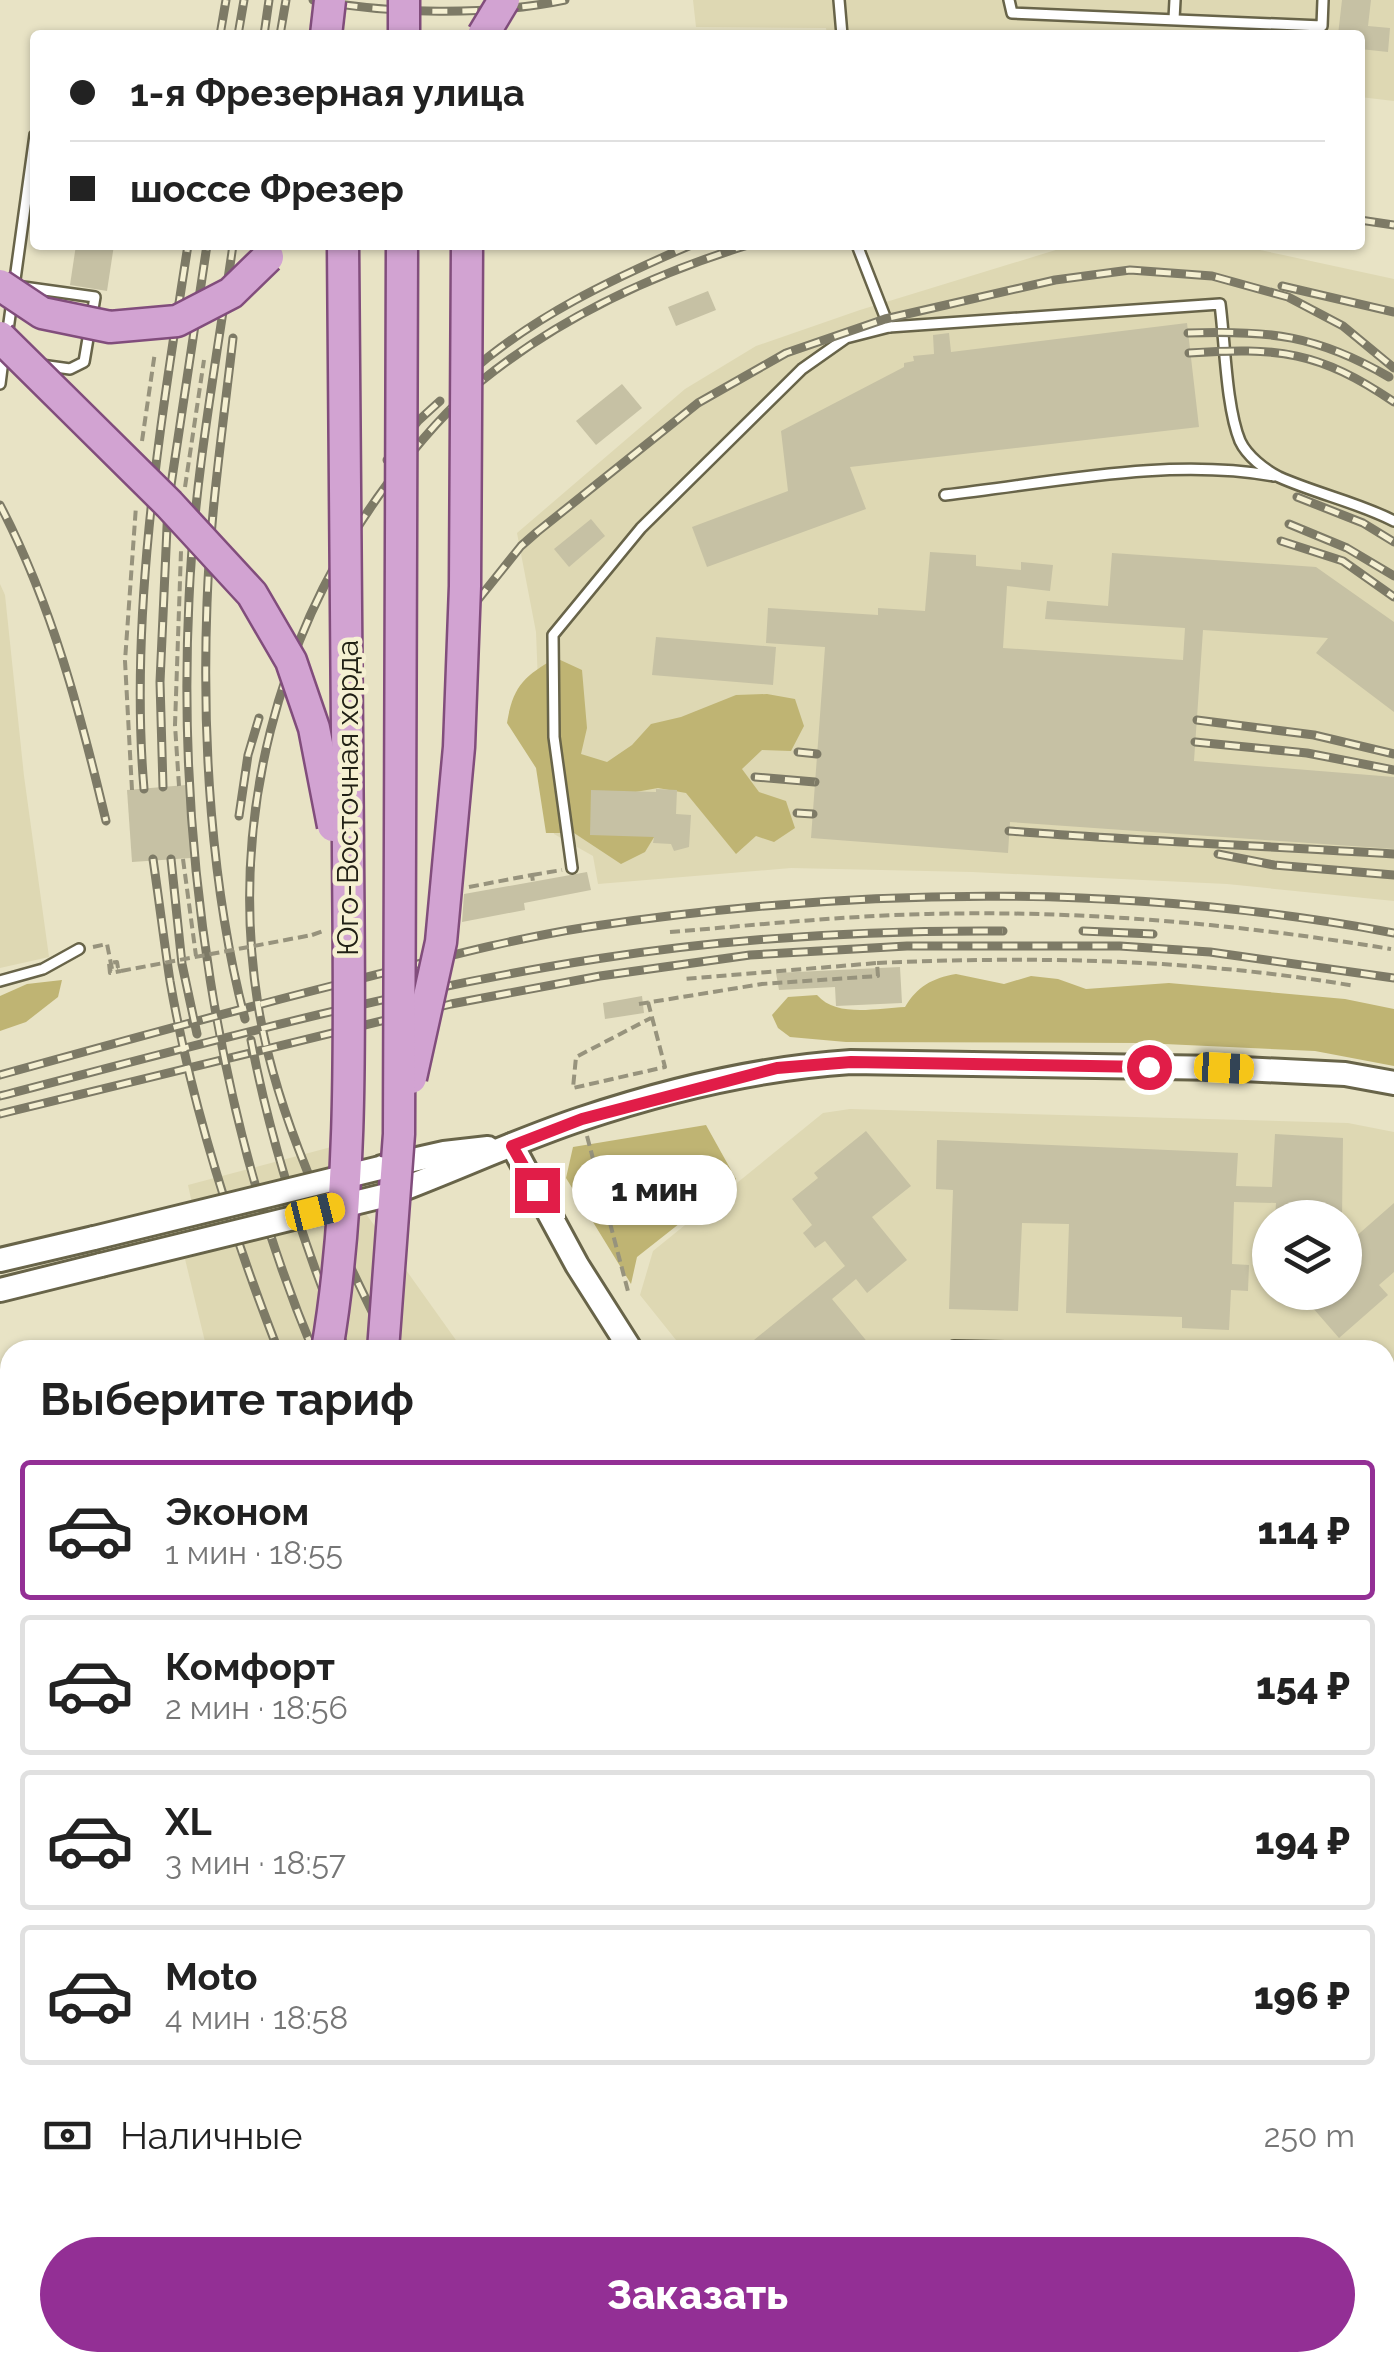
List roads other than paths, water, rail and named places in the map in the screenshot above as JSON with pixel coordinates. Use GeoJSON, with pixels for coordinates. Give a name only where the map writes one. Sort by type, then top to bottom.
{"type":"FeatureCollection","features":[{"type":"Feature","properties":{"kind":"main road"},"geometry":{"type":"LineString","coordinates":[[327,30],[333,0]]}},
{"type":"Feature","properties":{"kind":"main road"},"geometry":{"type":"LineString","coordinates":[[333,0],[336,30]]}},
{"type":"Feature","properties":{"kind":"main road"},"geometry":{"type":"LineString","coordinates":[[404,0],[404,30]]}},
{"type":"Feature","properties":{"kind":"main road"},"geometry":{"type":"LineString","coordinates":[[486,30],[504,0]]}},
{"type":"Feature","properties":{"kind":"main road"},"geometry":{"type":"LineString","coordinates":[[7,286],[42,314],[110,326],[176,322],[231,293],[271,250]]}},
{"type":"Feature","properties":{"kind":"main road","name":"Юго-Восточная хорда"},"geometry":{"type":"LineString","coordinates":[[329,1340],[337,1293],[345,1124],[348,922],[343,250]]}},
{"type":"Feature","properties":{"kind":"main road","name":"Юго-Восточная хорда"},"geometry":{"type":"LineString","coordinates":[[383,1340],[399,1134],[402,250]]}},
{"type":"Feature","properties":{"kind":"main road"},"geometry":{"type":"LineString","coordinates":[[399,1134],[441,942],[459,747],[465,586],[467,250]]}},
{"type":"Feature","properties":{"kind":"main road"},"geometry":{"type":"LineString","coordinates":[[2,348],[168,504],[252,594],[291,661],[314,728],[348,922]]}},
{"type":"Feature","properties":{"kind":"street"},"geometry":{"type":"LineString","coordinates":[[0,1290],[387,1194],[582,1119],[702,1086],[804,1065],[851,1062],[1224,1068],[1345,1074],[1394,1083]]}},
{"type":"Feature","properties":{"kind":"street"},"geometry":{"type":"LineString","coordinates":[[0,1260],[444,1153],[512,1146]]}},
{"type":"Feature","properties":{"kind":"street"},"geometry":{"type":"LineString","coordinates":[[512,1146],[586,1280],[625,1340]]}},
{"type":"Feature","properties":{"kind":"lane"},"geometry":{"type":"LineString","coordinates":[[839,0],[842,30]]}},
{"type":"Feature","properties":{"kind":"lane"},"geometry":{"type":"LineString","coordinates":[[1009,0],[1012,12],[1322,26],[1323,0]]}},
{"type":"Feature","properties":{"kind":"lane"},"geometry":{"type":"LineString","coordinates":[[1174,20],[1175,0]]}},
{"type":"Feature","properties":{"kind":"lane"},"geometry":{"type":"LineString","coordinates":[[0,384],[7,286],[30,206]]}},
{"type":"Feature","properties":{"kind":"lane"},"geometry":{"type":"LineString","coordinates":[[859,250],[888,327]]}},
{"type":"Feature","properties":{"kind":"lane"},"geometry":{"type":"LineString","coordinates":[[2,348],[70,369],[81,365],[88,353],[96,298],[7,286]]}},
{"type":"Feature","properties":{"kind":"lane"},"geometry":{"type":"LineString","coordinates":[[572,868],[554,736],[553,635],[641,528],[802,369],[846,338],[888,327],[1220,304],[1238,434],[1257,462],[1277,476]]}},
{"type":"Feature","properties":{"kind":"lane"},"geometry":{"type":"LineString","coordinates":[[945,495],[1156,470],[1240,470],[1277,476],[1365,506],[1394,521]]}},
{"type":"Feature","properties":{"kind":"lane"},"geometry":{"type":"LineString","coordinates":[[0,981],[43,969],[79,949]]}},
{"type":"Feature","properties":{"kind":"railway"},"geometry":{"type":"LineString","coordinates":[[221,30],[226,0]]}},
{"type":"Feature","properties":{"kind":"railway"},"geometry":{"type":"LineString","coordinates":[[239,30],[244,0]]}},
{"type":"Feature","properties":{"kind":"railway"},"geometry":{"type":"LineString","coordinates":[[265,30],[269,0]]}},
{"type":"Feature","properties":{"kind":"railway"},"geometry":{"type":"LineString","coordinates":[[281,30],[286,0]]}},
{"type":"Feature","properties":{"kind":"railway"},"geometry":{"type":"LineString","coordinates":[[313,0],[439,11],[504,9],[565,0]]}},
{"type":"Feature","properties":{"kind":"railway"},"geometry":{"type":"LineString","coordinates":[[1365,221],[1394,225]]}},
{"type":"Feature","properties":{"kind":"railway"},"geometry":{"type":"LineString","coordinates":[[144,789],[140,722],[144,585],[158,447],[187,250]]}},
{"type":"Feature","properties":{"kind":"railway"},"geometry":{"type":"LineString","coordinates":[[163,787],[160,682],[168,505],[206,250]]}},
{"type":"Feature","properties":{"kind":"railway"},"geometry":{"type":"LineString","coordinates":[[232,250],[192,554],[187,693],[190,789],[210,982],[228,1077],[251,1171],[309,1340]]}},
{"type":"Feature","properties":{"kind":"railway"},"geometry":{"type":"LineString","coordinates":[[469,373],[547,316],[680,250]]}},
{"type":"Feature","properties":{"kind":"railway"},"geometry":{"type":"LineString","coordinates":[[386,1340],[330,1225],[295,1139],[267,1050],[258,1005],[251,936],[250,866],[270,730],[290,665],[317,601],[349,541],[409,456],[467,393],[510,359],[574,318],[676,270],[734,250]]}},
{"type":"Feature","properties":{"kind":"railway"},"geometry":{"type":"LineString","coordinates":[[477,601],[521,546],[698,403],[786,353],[885,319],[1055,280],[1130,270],[1212,276],[1288,297],[1343,326],[1394,368]]}},
{"type":"Feature","properties":{"kind":"railway"},"geometry":{"type":"LineString","coordinates":[[1282,286],[1394,312]]}},
{"type":"Feature","properties":{"kind":"railway"},"geometry":{"type":"LineString","coordinates":[[1188,333],[1292,338],[1339,352],[1389,377]]}},
{"type":"Feature","properties":{"kind":"railway"},"geometry":{"type":"LineString","coordinates":[[233,338],[211,537],[206,707],[217,866],[245,1019]]}},
{"type":"Feature","properties":{"kind":"railway"},"geometry":{"type":"LineString","coordinates":[[1189,353],[1248,351],[1297,356],[1343,372],[1394,402]]}},
{"type":"Feature","properties":{"kind":"railway"},"geometry":{"type":"LineString","coordinates":[[387,460],[418,421],[440,401]]}},
{"type":"Feature","properties":{"kind":"railway"},"geometry":{"type":"LineString","coordinates":[[1297,497],[1363,523],[1394,542]]}},
{"type":"Feature","properties":{"kind":"railway"},"geometry":{"type":"LineString","coordinates":[[0,505],[50,620],[106,821]]}},
{"type":"Feature","properties":{"kind":"railway"},"geometry":{"type":"LineString","coordinates":[[1289,524],[1347,548],[1394,576]]}},
{"type":"Feature","properties":{"kind":"railway"},"geometry":{"type":"LineString","coordinates":[[1281,541],[1343,561],[1394,597]]}},
{"type":"Feature","properties":{"kind":"railway"},"geometry":{"type":"LineString","coordinates":[[239,816],[248,755],[259,718]]}},
{"type":"Feature","properties":{"kind":"railway"},"geometry":{"type":"LineString","coordinates":[[1197,720],[1314,735],[1394,754]]}},
{"type":"Feature","properties":{"kind":"railway"},"geometry":{"type":"LineString","coordinates":[[1195,742],[1307,753],[1394,770]]}},
{"type":"Feature","properties":{"kind":"railway"},"geometry":{"type":"LineString","coordinates":[[798,752],[817,754]]}},
{"type":"Feature","properties":{"kind":"railway"},"geometry":{"type":"LineString","coordinates":[[755,777],[815,782]]}},
{"type":"Feature","properties":{"kind":"railway"},"geometry":{"type":"LineString","coordinates":[[797,813],[813,814]]}},
{"type":"Feature","properties":{"kind":"railway"},"geometry":{"type":"LineString","coordinates":[[1009,831],[1394,854]]}},
{"type":"Feature","properties":{"kind":"railway"},"geometry":{"type":"LineString","coordinates":[[1218,854],[1274,865],[1394,875]]}},
{"type":"Feature","properties":{"kind":"railway"},"geometry":{"type":"LineString","coordinates":[[153,859],[170,981],[190,1075],[229,1215],[274,1340]]}},
{"type":"Feature","properties":{"kind":"railway"},"geometry":{"type":"LineString","coordinates":[[171,859],[182,964],[197,1034]]}},
{"type":"Feature","properties":{"kind":"railway"},"geometry":{"type":"LineString","coordinates":[[0,1075],[472,950],[588,927],[688,914],[789,904],[991,896],[1193,905],[1394,933]]}},
{"type":"Feature","properties":{"kind":"railway"},"geometry":{"type":"LineString","coordinates":[[0,1096],[371,1003],[596,959],[799,937],[1003,931]]}},
{"type":"Feature","properties":{"kind":"railway"},"geometry":{"type":"LineString","coordinates":[[1083,931],[1153,934]]}},
{"type":"Feature","properties":{"kind":"railway"},"geometry":{"type":"LineString","coordinates":[[0,1114],[451,1004],[600,976],[750,955],[907,946],[1120,946],[1210,952],[1394,978]]}},
{"type":"Feature","properties":{"kind":"railway"},"geometry":{"type":"LineString","coordinates":[[251,1040],[291,1197],[342,1340]]}}]}
